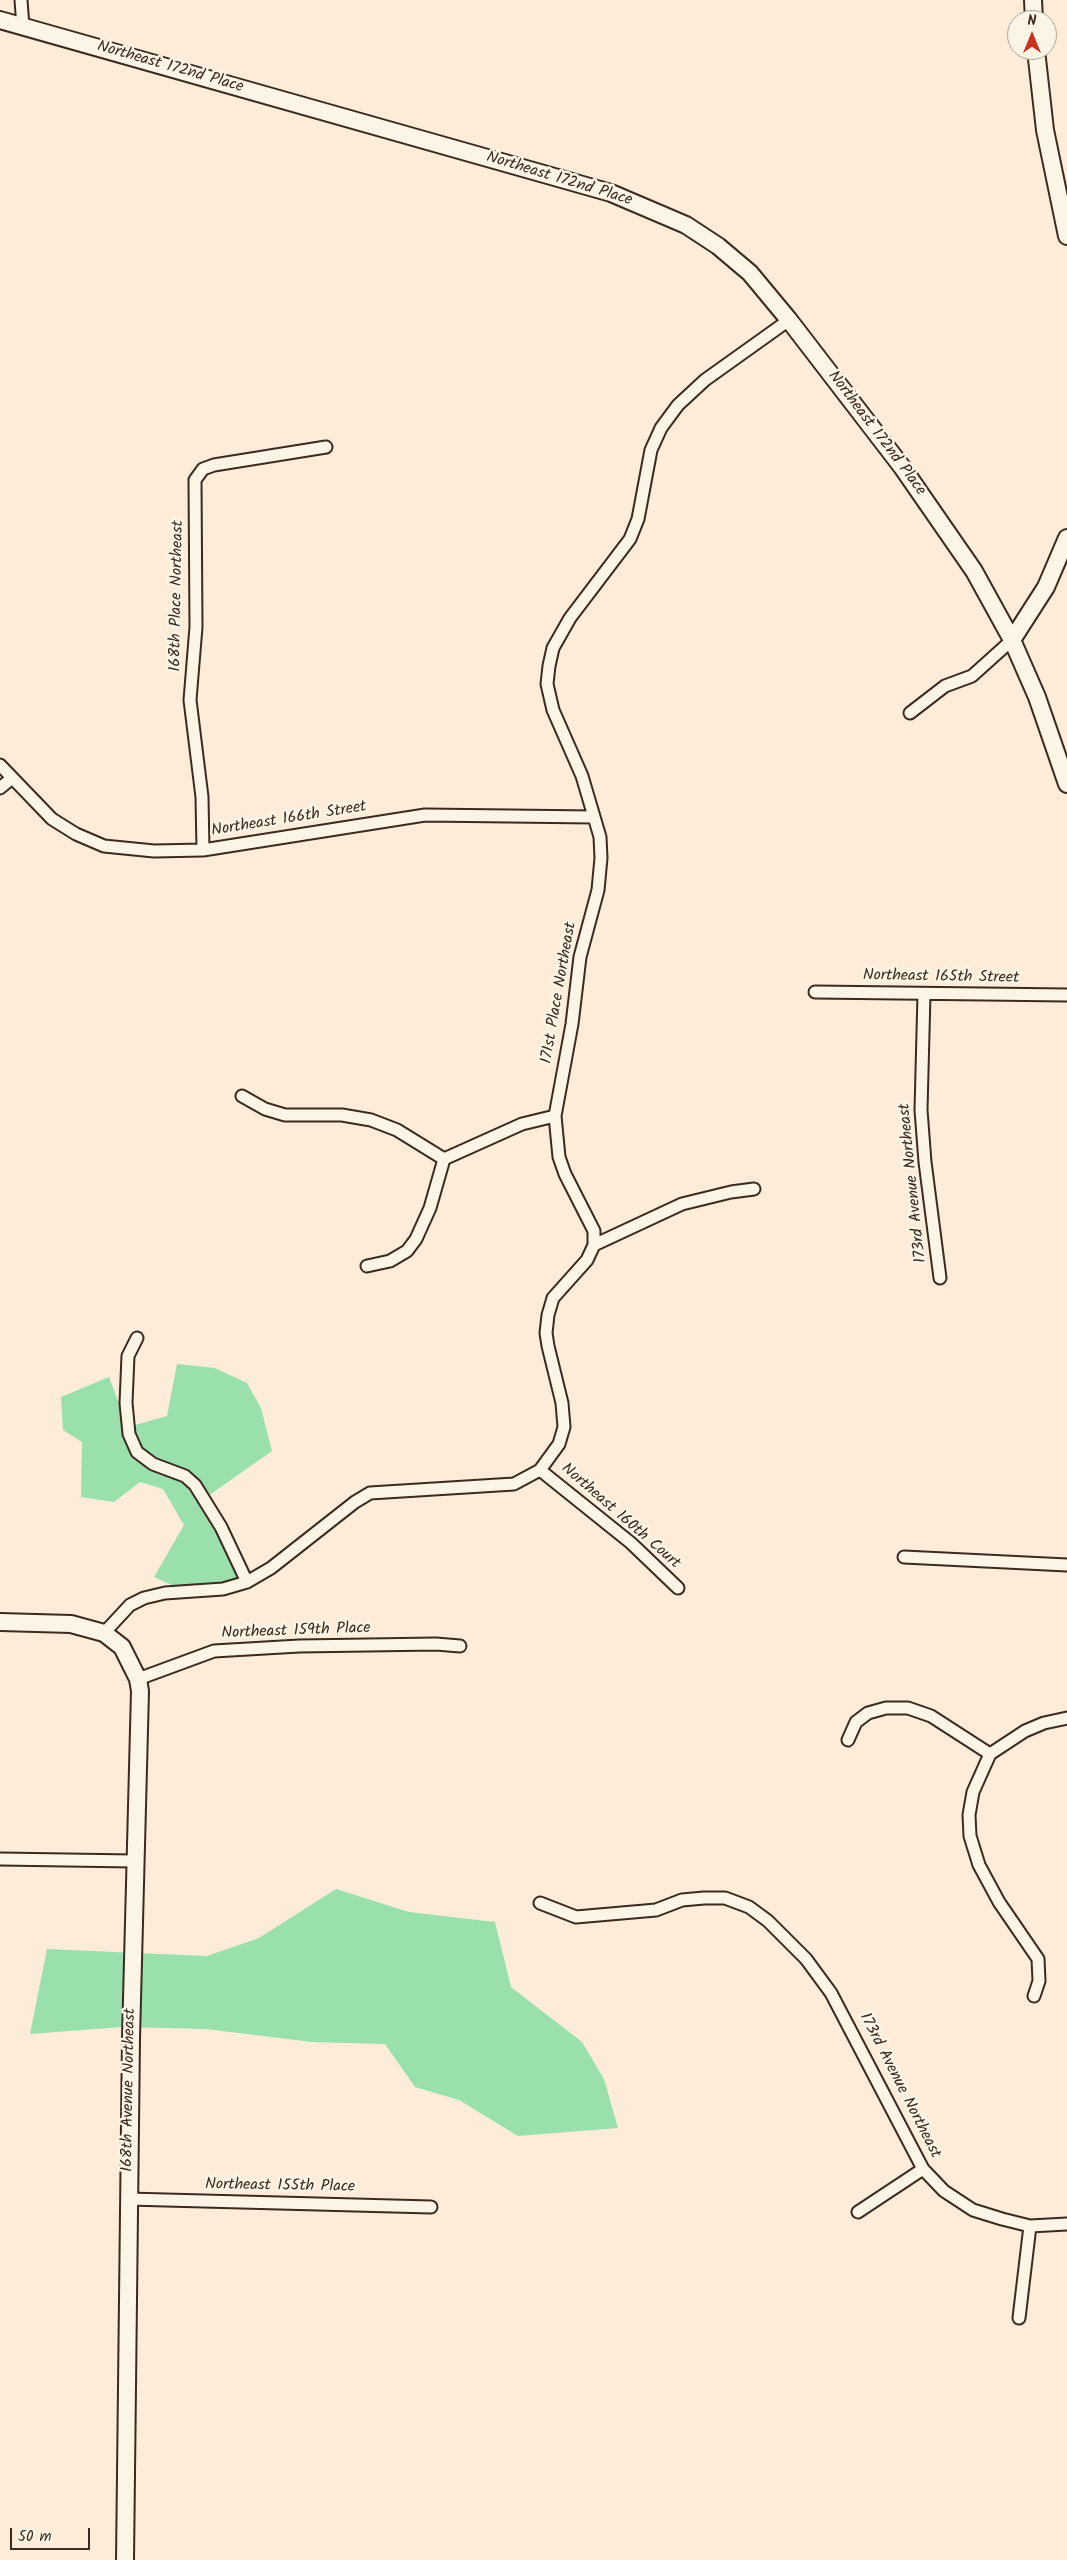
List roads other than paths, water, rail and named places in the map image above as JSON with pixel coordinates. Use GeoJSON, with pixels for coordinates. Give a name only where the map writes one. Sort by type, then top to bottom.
{"type":"FeatureCollection","features":[{"type":"Feature","properties":{"kind":"street"},"geometry":{"type":"LineString","coordinates":[[21,0],[23,27]]}},
{"type":"Feature","properties":{"kind":"street","name":"Northeast 172nd Place"},"geometry":{"type":"LineString","coordinates":[[0,20],[611,193],[686,226],[718,246],[750,272],[789,320],[902,467],[993,602],[1037,697],[1067,784]]}},
{"type":"Feature","properties":{"kind":"street"},"geometry":{"type":"LineString","coordinates":[[1037,60],[1045,130],[1067,236]]}},
{"type":"Feature","properties":{"kind":"street","name":"171st Place Northeast"},"geometry":{"type":"LineString","coordinates":[[594,1245],[594,1231],[565,1174],[559,1157],[555,1116],[572,1024],[580,957],[598,890],[601,858],[600,837],[582,776],[553,710],[548,684],[553,648],[570,618],[630,539],[638,519],[651,450],[661,428],[678,405],[705,380],[789,320]]}},
{"type":"Feature","properties":{"kind":"street","name":"168th Place Northeast"},"geometry":{"type":"LineString","coordinates":[[203,850],[202,798],[190,700],[196,627],[195,480],[204,469],[214,465],[326,448]]}},
{"type":"Feature","properties":{"kind":"street"},"geometry":{"type":"LineString","coordinates":[[910,713],[945,686],[972,676],[1012,640],[1046,587],[1067,538]]}},
{"type":"Feature","properties":{"kind":"street","name":"Northeast 166th Street"},"geometry":{"type":"LineString","coordinates":[[0,765],[52,819],[76,834],[104,846],[154,851],[203,850],[425,815],[594,817]]}},
{"type":"Feature","properties":{"kind":"street"},"geometry":{"type":"LineString","coordinates":[[0,788],[12,778]]}},
{"type":"Feature","properties":{"kind":"street","name":"Northeast 165th Street"},"geometry":{"type":"LineString","coordinates":[[815,992],[1067,995]]}},
{"type":"Feature","properties":{"kind":"street","name":"173rd Avenue Northeast"},"geometry":{"type":"LineString","coordinates":[[924,994],[921,1110],[925,1162],[940,1278]]}},
{"type":"Feature","properties":{"kind":"street"},"geometry":{"type":"LineString","coordinates":[[242,1096],[265,1109],[285,1115],[342,1115],[371,1120],[397,1130],[444,1159]]}},
{"type":"Feature","properties":{"kind":"street"},"geometry":{"type":"LineString","coordinates":[[367,1266],[390,1261],[407,1251],[416,1239],[430,1208],[444,1159],[522,1124],[555,1116]]}},
{"type":"Feature","properties":{"kind":"street"},"geometry":{"type":"LineString","coordinates":[[0,1622],[71,1624],[104,1633],[130,1605],[144,1598],[165,1593],[223,1589],[247,1582],[271,1568],[355,1502],[370,1493],[420,1488],[472,1488],[514,1484],[540,1470],[559,1444],[564,1427],[562,1403],[546,1333],[548,1315],[553,1298],[587,1260],[594,1245],[682,1204],[722,1194],[754,1189]]}},
{"type":"Feature","properties":{"kind":"street"},"geometry":{"type":"LineString","coordinates":[[137,1338],[128,1356],[126,1403],[129,1434],[137,1452],[153,1464],[185,1476],[195,1485],[221,1528],[247,1582]]}},
{"type":"Feature","properties":{"kind":"street","name":"Northeast 160th Court"},"geometry":{"type":"LineString","coordinates":[[540,1470],[631,1543],[678,1588]]}},
{"type":"Feature","properties":{"kind":"street"},"geometry":{"type":"LineString","coordinates":[[904,1557],[1067,1565]]}},
{"type":"Feature","properties":{"kind":"street","name":"168th Avenue Northeast"},"geometry":{"type":"LineString","coordinates":[[104,1633],[122,1647],[138,1679],[140,1691],[134,1861],[124,2560]]}},
{"type":"Feature","properties":{"kind":"street","name":"Northeast 159th Place"},"geometry":{"type":"LineString","coordinates":[[138,1679],[214,1651],[299,1646],[436,1644],[460,1646]]}},
{"type":"Feature","properties":{"kind":"street"},"geometry":{"type":"LineString","coordinates":[[848,1740],[856,1722],[868,1713],[886,1708],[908,1708],[931,1716],[990,1754]]}},
{"type":"Feature","properties":{"kind":"street"},"geometry":{"type":"LineString","coordinates":[[1034,1996],[1039,1981],[1038,1959],[995,1895],[979,1865],[970,1836],[969,1815],[973,1792],[990,1754],[1025,1731],[1044,1723],[1067,1718]]}},
{"type":"Feature","properties":{"kind":"street"},"geometry":{"type":"LineString","coordinates":[[0,1859],[134,1861]]}},
{"type":"Feature","properties":{"kind":"street","name":"173rd Avenue Northeast"},"geometry":{"type":"LineString","coordinates":[[540,1903],[576,1917],[656,1910],[682,1900],[696,1898],[725,1898],[749,1907],[768,1921],[806,1959],[832,1993],[922,2169],[944,2192],[973,2210],[1030,2226],[1067,2224]]}},
{"type":"Feature","properties":{"kind":"street"},"geometry":{"type":"LineString","coordinates":[[858,2212],[922,2169]]}},
{"type":"Feature","properties":{"kind":"street","name":"Northeast 155th Place"},"geometry":{"type":"LineString","coordinates":[[128,2199],[431,2206]]}},
{"type":"Feature","properties":{"kind":"street"},"geometry":{"type":"LineString","coordinates":[[1018,2318],[1030,2226]]}}]}
